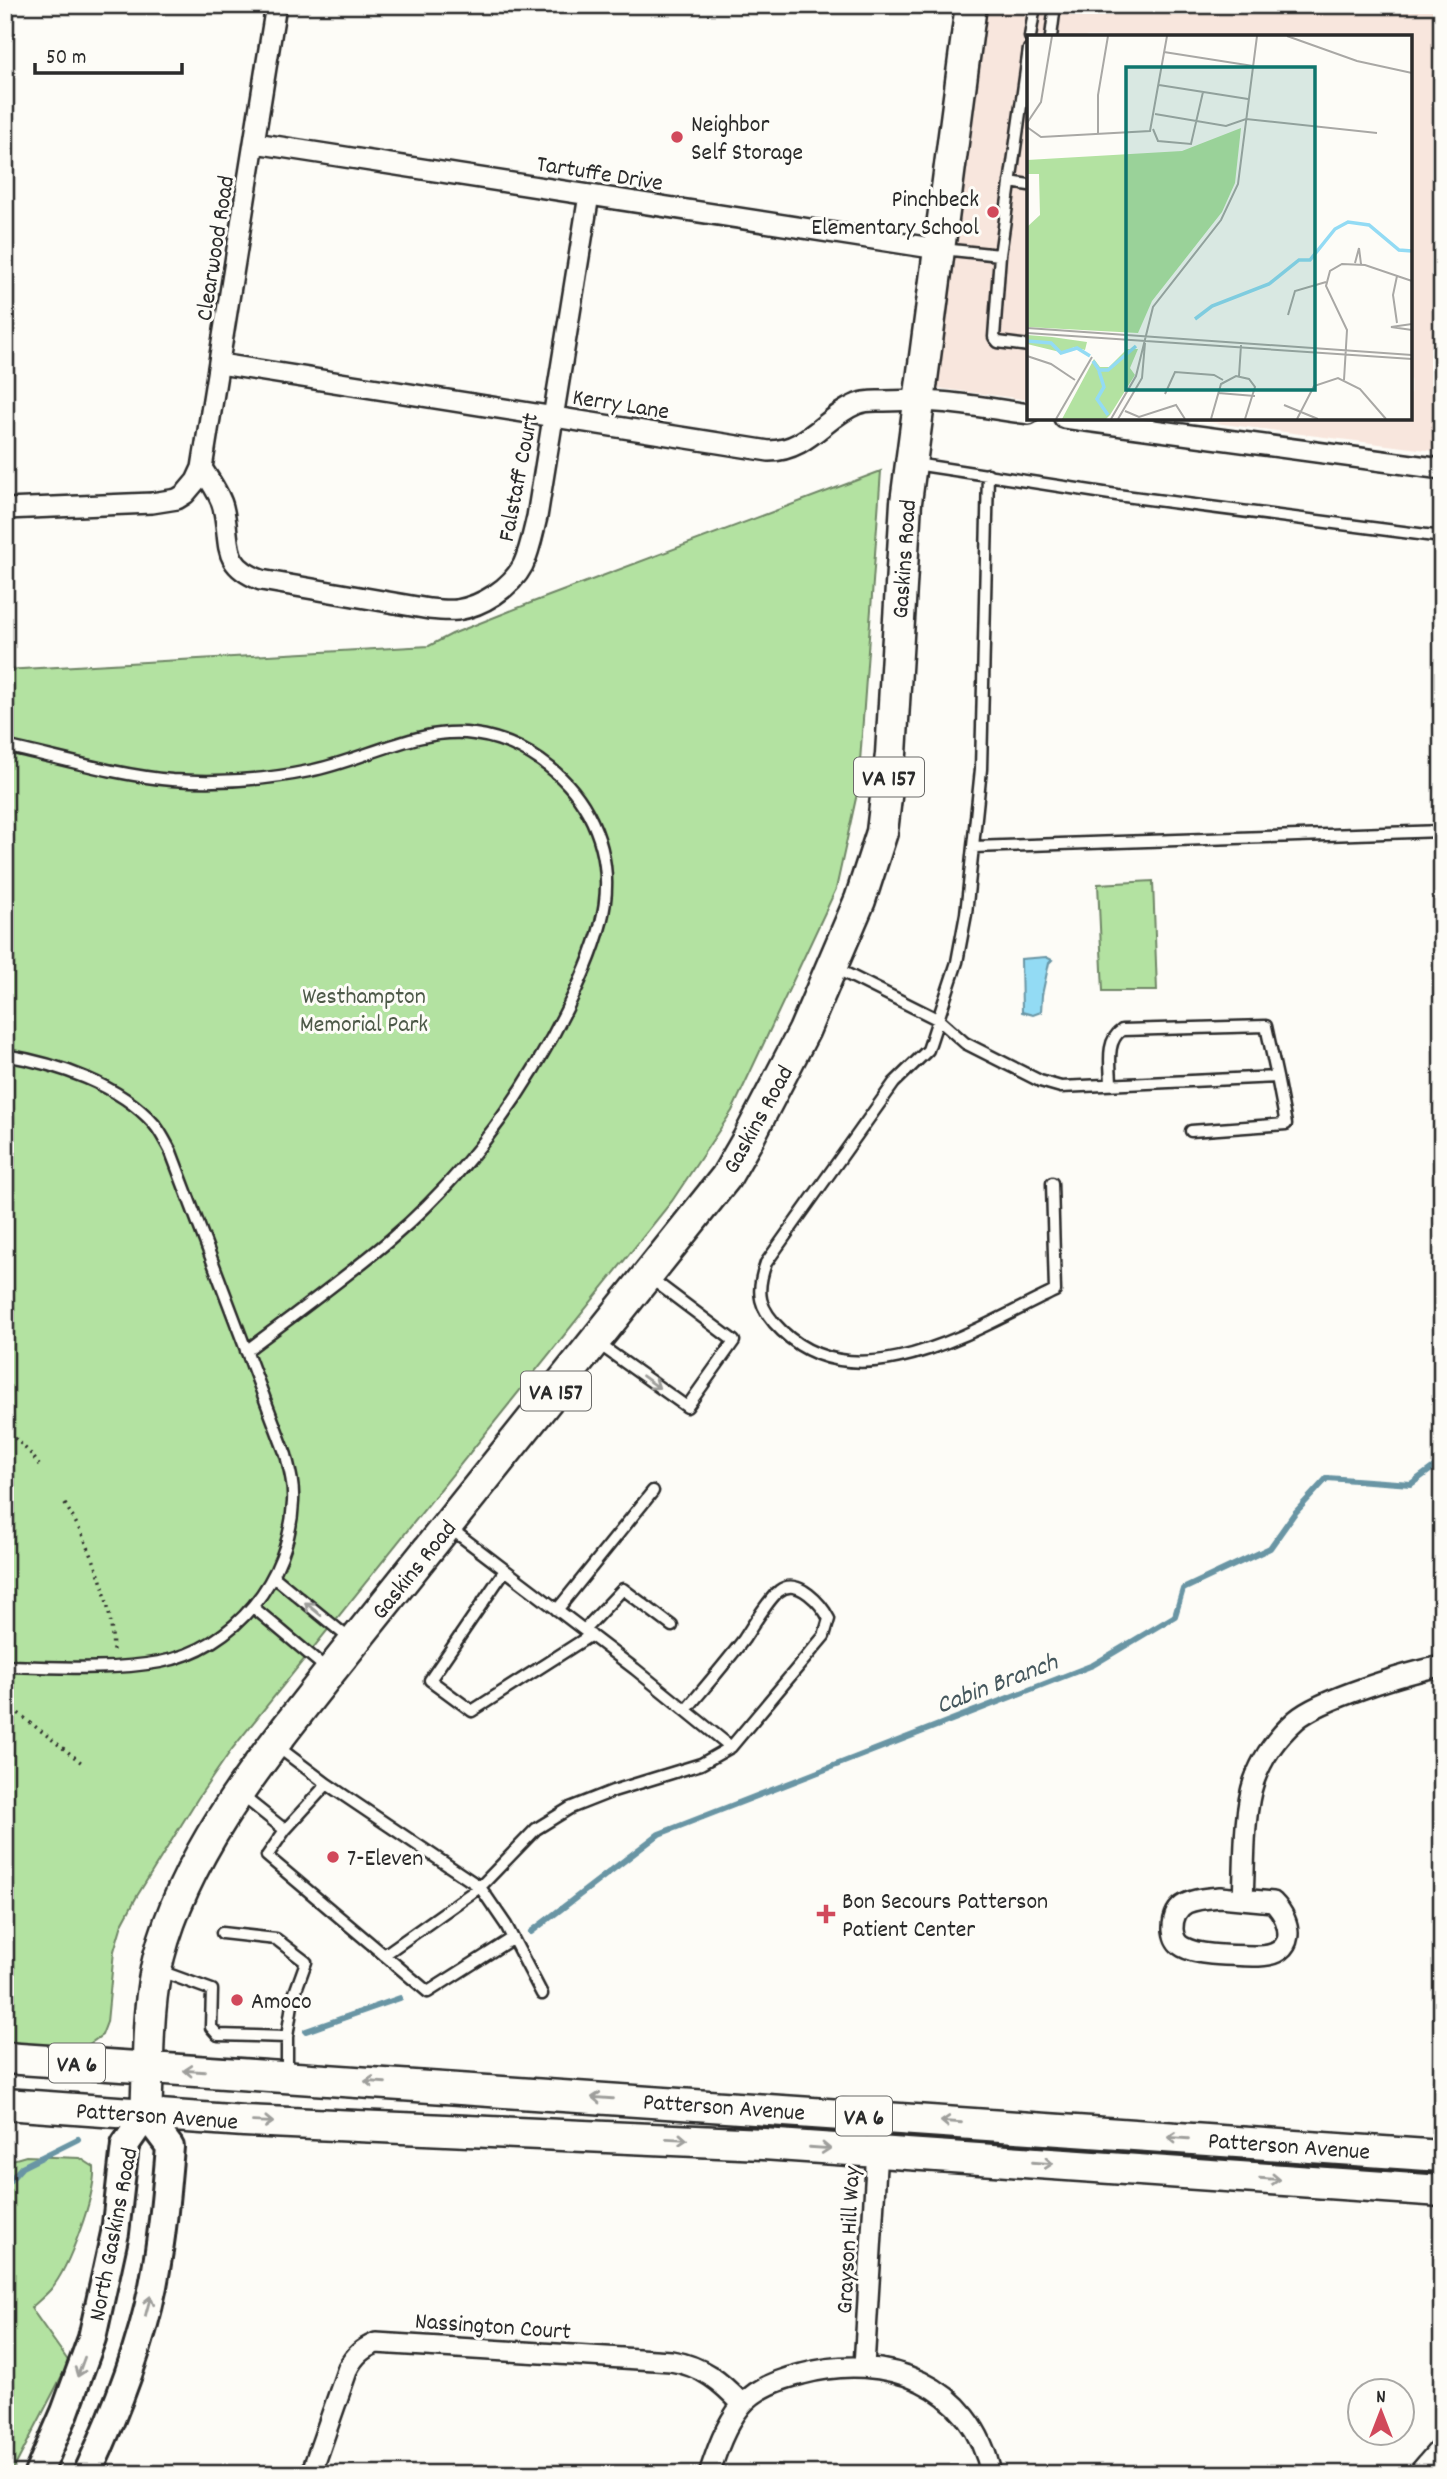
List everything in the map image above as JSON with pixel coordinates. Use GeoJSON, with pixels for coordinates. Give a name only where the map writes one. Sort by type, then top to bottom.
{"type":"FeatureCollection","features":[{"type":"Feature","properties":{"kind":"main road","name":"Gaskins Road"},"geometry":{"type":"LineString","coordinates":[[149,2068],[156,1970],[167,1931],[209,1840],[274,1744],[596,1342],[731,1168],[804,1031],[860,900],[882,832],[891,754],[902,541],[971,5]]}},
{"type":"Feature","properties":{"kind":"main road","name":"Patterson Avenue"},"geometry":{"type":"LineString","coordinates":[[5,2058],[1442,2156]]}},
{"type":"Feature","properties":{"kind":"main road","name":"North Gaskins Road"},"geometry":{"type":"LineString","coordinates":[[38,2474],[65,2412],[92,2338],[115,2233],[125,2145],[146,2115],[149,2068]]}},
{"type":"Feature","properties":{"kind":"main road","name":"Patterson Avenue"},"geometry":{"type":"LineString","coordinates":[[5,2104],[146,2115],[737,2142],[1442,2191]]}},
{"type":"Feature","properties":{"kind":"main road","name":"North Gaskins Road"},"geometry":{"type":"LineString","coordinates":[[87,2474],[125,2382],[153,2287],[165,2207],[170,2147],[146,2115]]}},
{"type":"Feature","properties":{"kind":"street","name":"Clearwood Road"},"geometry":{"type":"LineString","coordinates":[[5,509],[152,503],[177,499],[196,481],[202,468],[220,364],[276,5]]}},
{"type":"Feature","properties":{"kind":"street","name":"Tartuffe Drive"},"geometry":{"type":"LineString","coordinates":[[255,143],[938,249]]}},
{"type":"Feature","properties":{"kind":"street","name":"Falstaff Court"},"geometry":{"type":"LineString","coordinates":[[202,468],[223,505],[231,555],[242,573],[261,580],[429,609],[455,610],[477,604],[496,593],[509,583],[523,566],[537,517],[589,195]]}},
{"type":"Feature","properties":{"kind":"street","name":"Kerry Lane"},"geometry":{"type":"LineString","coordinates":[[220,364],[780,451],[791,448],[817,433],[855,404],[864,402],[919,399],[1027,414]]}},
{"type":"Feature","properties":{"kind":"street"},"geometry":{"type":"LineString","coordinates":[[1092,420],[1149,424],[1442,469]]}},
{"type":"Feature","properties":{"kind":"street"},"geometry":{"type":"LineString","coordinates":[[1243,1899],[1247,1822],[1253,1783],[1267,1752],[1298,1719],[1338,1698],[1442,1666]]}},
{"type":"Feature","properties":{"kind":"street"},"geometry":{"type":"LineString","coordinates":[[1194,1899],[1243,1899],[1273,1902],[1283,1912],[1289,1931],[1277,1953],[1259,1956],[1200,1952],[1185,1949],[1174,1939],[1173,1919],[1180,1907],[1194,1899]]}},
{"type":"Feature","properties":{"kind":"street","name":"Grayson Hill Way"},"geometry":{"type":"LineString","coordinates":[[864,2366],[879,2117]]}},
{"type":"Feature","properties":{"kind":"street","name":"Nassington Court"},"geometry":{"type":"LineString","coordinates":[[312,2474],[348,2368],[355,2356],[376,2343],[679,2362],[704,2370],[720,2381],[743,2404]]}},
{"type":"Feature","properties":{"kind":"street"},"geometry":{"type":"LineString","coordinates":[[709,2474],[726,2430],[743,2404],[764,2389],[787,2378],[840,2366],[864,2366],[901,2374],[944,2395],[962,2412],[976,2431],[987,2454],[990,2474]]}},
{"type":"Feature","properties":{"kind":"street"},"geometry":{"type":"LineString","coordinates":[[1418,2474],[1442,2446]]}},
{"type":"Feature","properties":{"kind":"lane"},"geometry":{"type":"LineString","coordinates":[[1030,35],[1035,5]]}},
{"type":"Feature","properties":{"kind":"lane"},"geometry":{"type":"LineString","coordinates":[[1051,35],[1055,5]]}},
{"type":"Feature","properties":{"kind":"lane"},"geometry":{"type":"LineString","coordinates":[[1027,63],[1000,255],[994,337],[998,342],[1027,346]]}},
{"type":"Feature","properties":{"kind":"lane"},"geometry":{"type":"LineString","coordinates":[[1010,182],[1027,185]]}},
{"type":"Feature","properties":{"kind":"lane"},"geometry":{"type":"LineString","coordinates":[[938,249],[1000,255]]}},
{"type":"Feature","properties":{"kind":"lane"},"geometry":{"type":"LineString","coordinates":[[911,464],[1117,495],[1442,537]]}},
{"type":"Feature","properties":{"kind":"lane"},"geometry":{"type":"LineString","coordinates":[[988,474],[981,769],[966,914],[957,962],[929,1050],[894,1083],[766,1264],[760,1279],[760,1298],[766,1313],[797,1344],[838,1360],[889,1361],[932,1349],[1055,1291],[1052,1183]]}},
{"type":"Feature","properties":{"kind":"lane"},"geometry":{"type":"LineString","coordinates":[[5,746],[158,777],[227,781],[311,771],[410,741],[446,733],[472,733],[496,738],[540,758],[578,794],[598,832],[607,880],[603,923],[565,1013],[515,1101],[461,1168],[418,1214],[340,1280],[246,1351]]}},
{"type":"Feature","properties":{"kind":"lane"},"geometry":{"type":"LineString","coordinates":[[973,847],[1442,831]]}},
{"type":"Feature","properties":{"kind":"lane"},"geometry":{"type":"LineString","coordinates":[[832,967],[939,1020],[965,1043],[1040,1081],[1061,1087],[1277,1077]]}},
{"type":"Feature","properties":{"kind":"lane"},"geometry":{"type":"LineString","coordinates":[[1111,1085],[1111,1042],[1122,1030],[1266,1026],[1286,1124],[1191,1130]]}},
{"type":"Feature","properties":{"kind":"lane"},"geometry":{"type":"LineString","coordinates":[[5,1055],[43,1064],[106,1088],[129,1101],[156,1126],[171,1152],[286,1455],[292,1485],[292,1515],[287,1542],[273,1576],[244,1618],[223,1634],[194,1652],[161,1662],[113,1667],[5,1666]]}},
{"type":"Feature","properties":{"kind":"lane"},"geometry":{"type":"LineString","coordinates":[[596,1342],[687,1407],[734,1341],[648,1276]]}},
{"type":"Feature","properties":{"kind":"lane"},"geometry":{"type":"LineString","coordinates":[[558,1610],[653,1491]]}},
{"type":"Feature","properties":{"kind":"lane"},"geometry":{"type":"LineString","coordinates":[[447,1527],[558,1610],[731,1747]]}},
{"type":"Feature","properties":{"kind":"lane"},"geometry":{"type":"LineString","coordinates":[[505,1570],[430,1680],[472,1712],[587,1633],[623,1589],[672,1626]]}},
{"type":"Feature","properties":{"kind":"lane"},"geometry":{"type":"LineString","coordinates":[[273,1576],[354,1642]]}},
{"type":"Feature","properties":{"kind":"lane"},"geometry":{"type":"LineString","coordinates":[[384,1955],[480,1887],[536,1829],[570,1808],[613,1791],[701,1763],[731,1747],[824,1636],[829,1619],[823,1607],[801,1589],[790,1587],[779,1590],[741,1643],[686,1710]]}},
{"type":"Feature","properties":{"kind":"lane"},"geometry":{"type":"LineString","coordinates":[[253,1607],[330,1672]]}},
{"type":"Feature","properties":{"kind":"lane"},"geometry":{"type":"LineString","coordinates":[[274,1744],[327,1784],[480,1887],[513,1938],[542,1994]]}},
{"type":"Feature","properties":{"kind":"lane"},"geometry":{"type":"LineString","coordinates":[[327,1784],[285,1830],[267,1856],[384,1955],[429,1992],[513,1938]]}},
{"type":"Feature","properties":{"kind":"lane"},"geometry":{"type":"LineString","coordinates":[[240,1793],[285,1830]]}},
{"type":"Feature","properties":{"kind":"lane"},"geometry":{"type":"LineString","coordinates":[[222,1934],[276,1939],[306,1962],[293,1998],[287,2037],[287,2077]]}},
{"type":"Feature","properties":{"kind":"lane"},"geometry":{"type":"LineString","coordinates":[[156,1970],[212,1990],[211,2027],[218,2035],[287,2037]]}},
{"type":"Feature","properties":{"kind":"path"},"geometry":{"type":"LineString","coordinates":[[5,1428],[39,1465]]}},
{"type":"Feature","properties":{"kind":"path"},"geometry":{"type":"LineString","coordinates":[[65,1504],[86,1542],[100,1576],[109,1611],[113,1667]]}},
{"type":"Feature","properties":{"kind":"path"},"geometry":{"type":"LineString","coordinates":[[5,1710],[18,1713],[82,1763]]}},
{"type":"Feature","properties":{"kind":"shaded area","name":"Pinchbeck Elementary School"},"geometry":{"type":"Polygon","coordinates":[[[983,5],[1442,5],[1442,452],[1192,420],[1412,420],[1412,35],[1027,35],[1027,400],[937,388],[983,5]]]}},
{"type":"Feature","properties":{"kind":"green space","name":"Westhampton Memorial Park"},"geometry":{"type":"Polygon","coordinates":[[[881,471],[858,789],[836,889],[732,1111],[672,1201],[232,1749],[198,1798],[122,1924],[114,1951],[107,2022],[102,2035],[85,2047],[73,2050],[5,2046],[5,670],[429,646],[533,602],[881,471]]]}},
{"type":"Feature","properties":{"kind":"green space"},"geometry":{"type":"Polygon","coordinates":[[[1153,881],[1157,991],[1103,991],[1098,884],[1153,881]]]}},
{"type":"Feature","properties":{"kind":"green space"},"geometry":{"type":"Polygon","coordinates":[[[26,2156],[80,2158],[94,2167],[86,2212],[66,2265],[51,2289],[31,2308],[69,2362],[11,2474],[5,2474],[5,2162],[26,2156]]]}},
{"type":"Feature","properties":{"kind":"water"},"geometry":{"type":"Polygon","coordinates":[[[1046,957],[1052,960],[1042,995],[1041,1012],[1033,1015],[1022,1012],[1021,959],[1046,957]]]}},
{"type":"Feature","properties":{"kind":"waterway","name":"Cabin Branch"},"geometry":{"type":"LineString","coordinates":[[531,1932],[659,1834],[1093,1665],[1175,1616],[1183,1589],[1270,1548],[1294,1514],[1327,1478],[1411,1484],[1442,1461]]}},
{"type":"Feature","properties":{"kind":"waterway","name":"Cabin Branch"},"geometry":{"type":"LineString","coordinates":[[306,2031],[400,1998]]}},
{"type":"Feature","properties":{"kind":"waterway","name":"Cabin Branch"},"geometry":{"type":"LineString","coordinates":[[5,2186],[22,2167],[78,2139]]}},
{"type":"Feature","properties":{"kind":"place","name":"Neighbor Self Storage"},"geometry":{"type":"Point","coordinates":[677,137]}},
{"type":"Feature","properties":{"kind":"place","name":"Pinchbeck Elementary School"},"geometry":{"type":"Point","coordinates":[993,212]}},
{"type":"Feature","properties":{"kind":"place","name":"7-Eleven"},"geometry":{"type":"Point","coordinates":[333,1857]}},
{"type":"Feature","properties":{"kind":"place","name":"Bon Secours Patterson Patient Center"},"geometry":{"type":"Point","coordinates":[826,1914]}},
{"type":"Feature","properties":{"kind":"place","name":"Amoco"},"geometry":{"type":"Point","coordinates":[237,2000]}}]}
